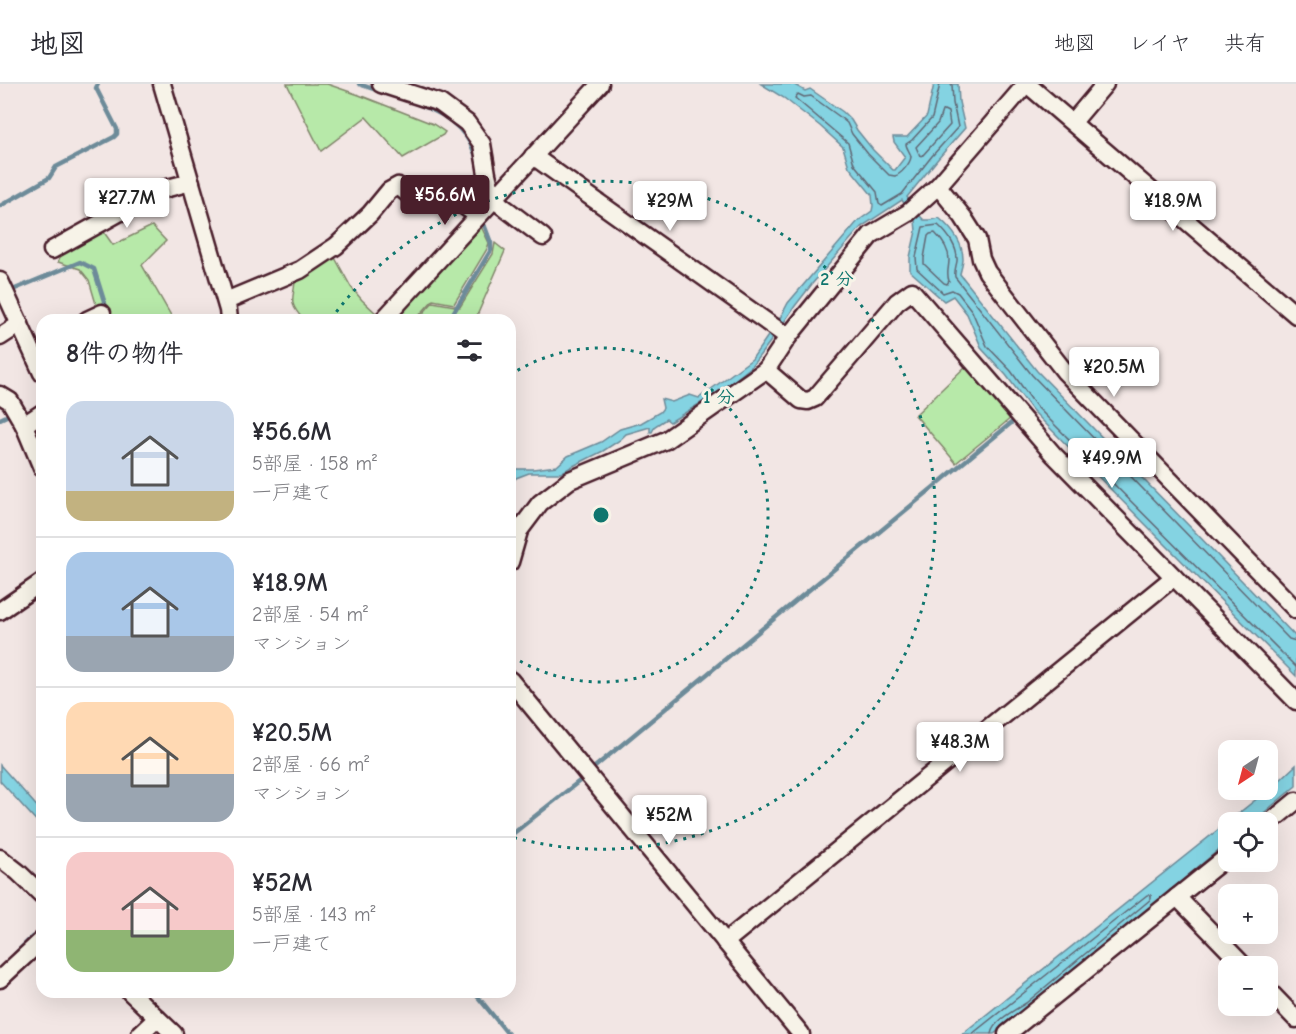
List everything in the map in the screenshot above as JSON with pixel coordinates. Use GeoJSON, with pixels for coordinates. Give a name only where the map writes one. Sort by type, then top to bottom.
{"type":"FeatureCollection","features":[{"type":"Feature","properties":{"kind":"street"},"geometry":{"type":"LineString","coordinates":[[162,84],[228,314]]}},
{"type":"Feature","properties":{"kind":"street"},"geometry":{"type":"LineString","coordinates":[[381,84],[440,103],[467,123],[482,144],[493,199],[543,237]]}},
{"type":"Feature","properties":{"kind":"street"},"geometry":{"type":"LineString","coordinates":[[388,314],[600,84]]}},
{"type":"Feature","properties":{"kind":"street"},"geometry":{"type":"LineString","coordinates":[[516,541],[519,531],[540,503],[570,480],[666,440],[766,370],[788,338],[871,236],[908,213],[938,186],[1027,84],[1077,118]]}},
{"type":"Feature","properties":{"kind":"street"},"geometry":{"type":"LineString","coordinates":[[1042,84],[1296,315]]}},
{"type":"Feature","properties":{"kind":"street"},"geometry":{"type":"LineString","coordinates":[[1077,118],[1105,84]]}},
{"type":"Feature","properties":{"kind":"street"},"geometry":{"type":"LineString","coordinates":[[533,156],[788,338]]}},
{"type":"Feature","properties":{"kind":"street"},"geometry":{"type":"LineString","coordinates":[[52,250],[160,190],[191,182]]}},
{"type":"Feature","properties":{"kind":"street"},"geometry":{"type":"LineString","coordinates":[[226,301],[300,270],[336,246],[370,214],[389,191],[398,186],[417,201],[456,200],[478,216]]}},
{"type":"Feature","properties":{"kind":"street"},"geometry":{"type":"LineString","coordinates":[[938,186],[977,238],[981,259],[987,272],[1065,372],[1296,610]]}},
{"type":"Feature","properties":{"kind":"street"},"geometry":{"type":"LineString","coordinates":[[0,281],[20,324],[36,344]]}},
{"type":"Feature","properties":{"kind":"street"},"geometry":{"type":"LineString","coordinates":[[766,370],[801,400],[808,401],[815,398],[897,302],[912,291],[1053,454],[1296,701]]}},
{"type":"Feature","properties":{"kind":"street"},"geometry":{"type":"LineString","coordinates":[[0,338],[20,324]]}},
{"type":"Feature","properties":{"kind":"street"},"geometry":{"type":"LineString","coordinates":[[0,395],[10,401],[24,425],[36,454]]}},
{"type":"Feature","properties":{"kind":"street"},"geometry":{"type":"LineString","coordinates":[[24,425],[36,417]]}},
{"type":"Feature","properties":{"kind":"street"},"geometry":{"type":"LineString","coordinates":[[725,942],[1174,577]]}},
{"type":"Feature","properties":{"kind":"street"},"geometry":{"type":"LineString","coordinates":[[0,611],[36,586]]}},
{"type":"Feature","properties":{"kind":"street"},"geometry":{"type":"LineString","coordinates":[[516,687],[801,1034]]}},
{"type":"Feature","properties":{"kind":"street"},"geometry":{"type":"LineString","coordinates":[[1278,816],[1296,801]]}},
{"type":"Feature","properties":{"kind":"street"},"geometry":{"type":"LineString","coordinates":[[0,858],[36,889]]}},
{"type":"Feature","properties":{"kind":"street"},"geometry":{"type":"LineString","coordinates":[[1007,1034],[1218,864]]}},
{"type":"Feature","properties":{"kind":"street"},"geometry":{"type":"LineString","coordinates":[[1177,897],[1234,956]]}},
{"type":"Feature","properties":{"kind":"street"},"geometry":{"type":"LineString","coordinates":[[0,979],[36,946]]}},
{"type":"Feature","properties":{"kind":"street"},"geometry":{"type":"LineString","coordinates":[[136,998],[174,1034]]}},
{"type":"Feature","properties":{"kind":"street"},"geometry":{"type":"LineString","coordinates":[[1278,1000],[1296,1019]]}},
{"type":"Feature","properties":{"kind":"street"},"geometry":{"type":"LineString","coordinates":[[140,1034],[157,1018]]}},
{"type":"Feature","properties":{"kind":"green space"},"geometry":{"type":"Polygon","coordinates":[[[287,84],[327,84],[433,124],[445,132],[403,158],[366,117],[321,151],[287,84]]]}},
{"type":"Feature","properties":{"kind":"green space"},"geometry":{"type":"Polygon","coordinates":[[[478,220],[489,243],[454,304],[433,300],[421,314],[394,314],[478,220]]]}},
{"type":"Feature","properties":{"kind":"green space"},"geometry":{"type":"Polygon","coordinates":[[[152,226],[166,241],[142,265],[170,314],[101,314],[89,280],[80,269],[58,262],[62,251],[101,228],[113,245],[152,226]]]}},
{"type":"Feature","properties":{"kind":"green space"},"geometry":{"type":"Polygon","coordinates":[[[495,243],[505,251],[478,314],[422,314],[433,302],[460,307],[493,254],[495,243]]]}},
{"type":"Feature","properties":{"kind":"green space"},"geometry":{"type":"Polygon","coordinates":[[[334,256],[351,287],[377,314],[299,314],[293,303],[295,277],[334,256]]]}},
{"type":"Feature","properties":{"kind":"green space"},"geometry":{"type":"Polygon","coordinates":[[[967,365],[1011,418],[956,463],[915,415],[967,365]]]}},
{"type":"Feature","properties":{"kind":"water"},"geometry":{"type":"Polygon","coordinates":[[[761,84],[793,84],[805,91],[810,89],[843,112],[873,150],[895,170],[905,157],[893,137],[907,137],[927,116],[934,84],[958,84],[959,102],[965,128],[907,197],[924,220],[939,218],[952,231],[959,241],[962,253],[960,274],[1037,371],[1296,637],[1296,676],[1032,410],[1006,375],[982,349],[967,314],[953,296],[944,301],[910,271],[910,257],[916,231],[915,221],[902,200],[861,227],[812,284],[751,367],[722,390],[670,422],[666,419],[655,426],[652,432],[650,432],[650,427],[626,434],[603,451],[561,473],[529,473],[516,478],[516,469],[557,466],[568,456],[601,442],[620,429],[641,423],[660,412],[663,408],[661,399],[672,402],[690,395],[699,398],[752,359],[788,303],[858,221],[872,211],[872,195],[849,167],[843,147],[784,98],[761,84]]]}},
{"type":"Feature","properties":{"kind":"water"},"geometry":{"type":"Polygon","coordinates":[[[0,765],[36,805],[36,820],[0,781],[0,765]]]}},
{"type":"Feature","properties":{"kind":"water"},"geometry":{"type":"Polygon","coordinates":[[[1296,765],[1296,786],[1265,812],[1240,812],[1255,800],[1278,800],[1279,781],[1296,765]]]}},
{"type":"Feature","properties":{"kind":"water"},"geometry":{"type":"Polygon","coordinates":[[[1218,830],[1218,850],[1029,1008],[994,1034],[962,1034],[1218,830]]]}},
{"type":"Feature","properties":{"kind":"waterway"},"geometry":{"type":"LineString","coordinates":[[0,206],[49,178],[56,167],[117,134],[117,129],[96,88],[98,84]]}},
{"type":"Feature","properties":{"kind":"waterway"},"geometry":{"type":"LineString","coordinates":[[359,84],[379,91]]}},
{"type":"Feature","properties":{"kind":"waterway"},"geometry":{"type":"LineString","coordinates":[[418,104],[448,119],[457,126],[470,143],[478,165],[480,208]]}},
{"type":"Feature","properties":{"kind":"waterway"},"geometry":{"type":"LineString","coordinates":[[453,314],[491,250],[491,243],[482,219]]}},
{"type":"Feature","properties":{"kind":"waterway"},"geometry":{"type":"LineString","coordinates":[[15,289],[80,262],[94,269],[108,314]]}},
{"type":"Feature","properties":{"kind":"waterway"},"geometry":{"type":"LineString","coordinates":[[0,419],[13,413]]}},
{"type":"Feature","properties":{"kind":"waterway"},"geometry":{"type":"LineString","coordinates":[[590,771],[1016,419]]}},
{"type":"Feature","properties":{"kind":"waterway"},"geometry":{"type":"LineString","coordinates":[[516,831],[582,779]]}},
{"type":"Feature","properties":{"kind":"waterway"},"geometry":{"type":"LineString","coordinates":[[15,954],[32,937]]}},
{"type":"Feature","properties":{"kind":"waterway"},"geometry":{"type":"LineString","coordinates":[[479,998],[508,1034]]}}]}
